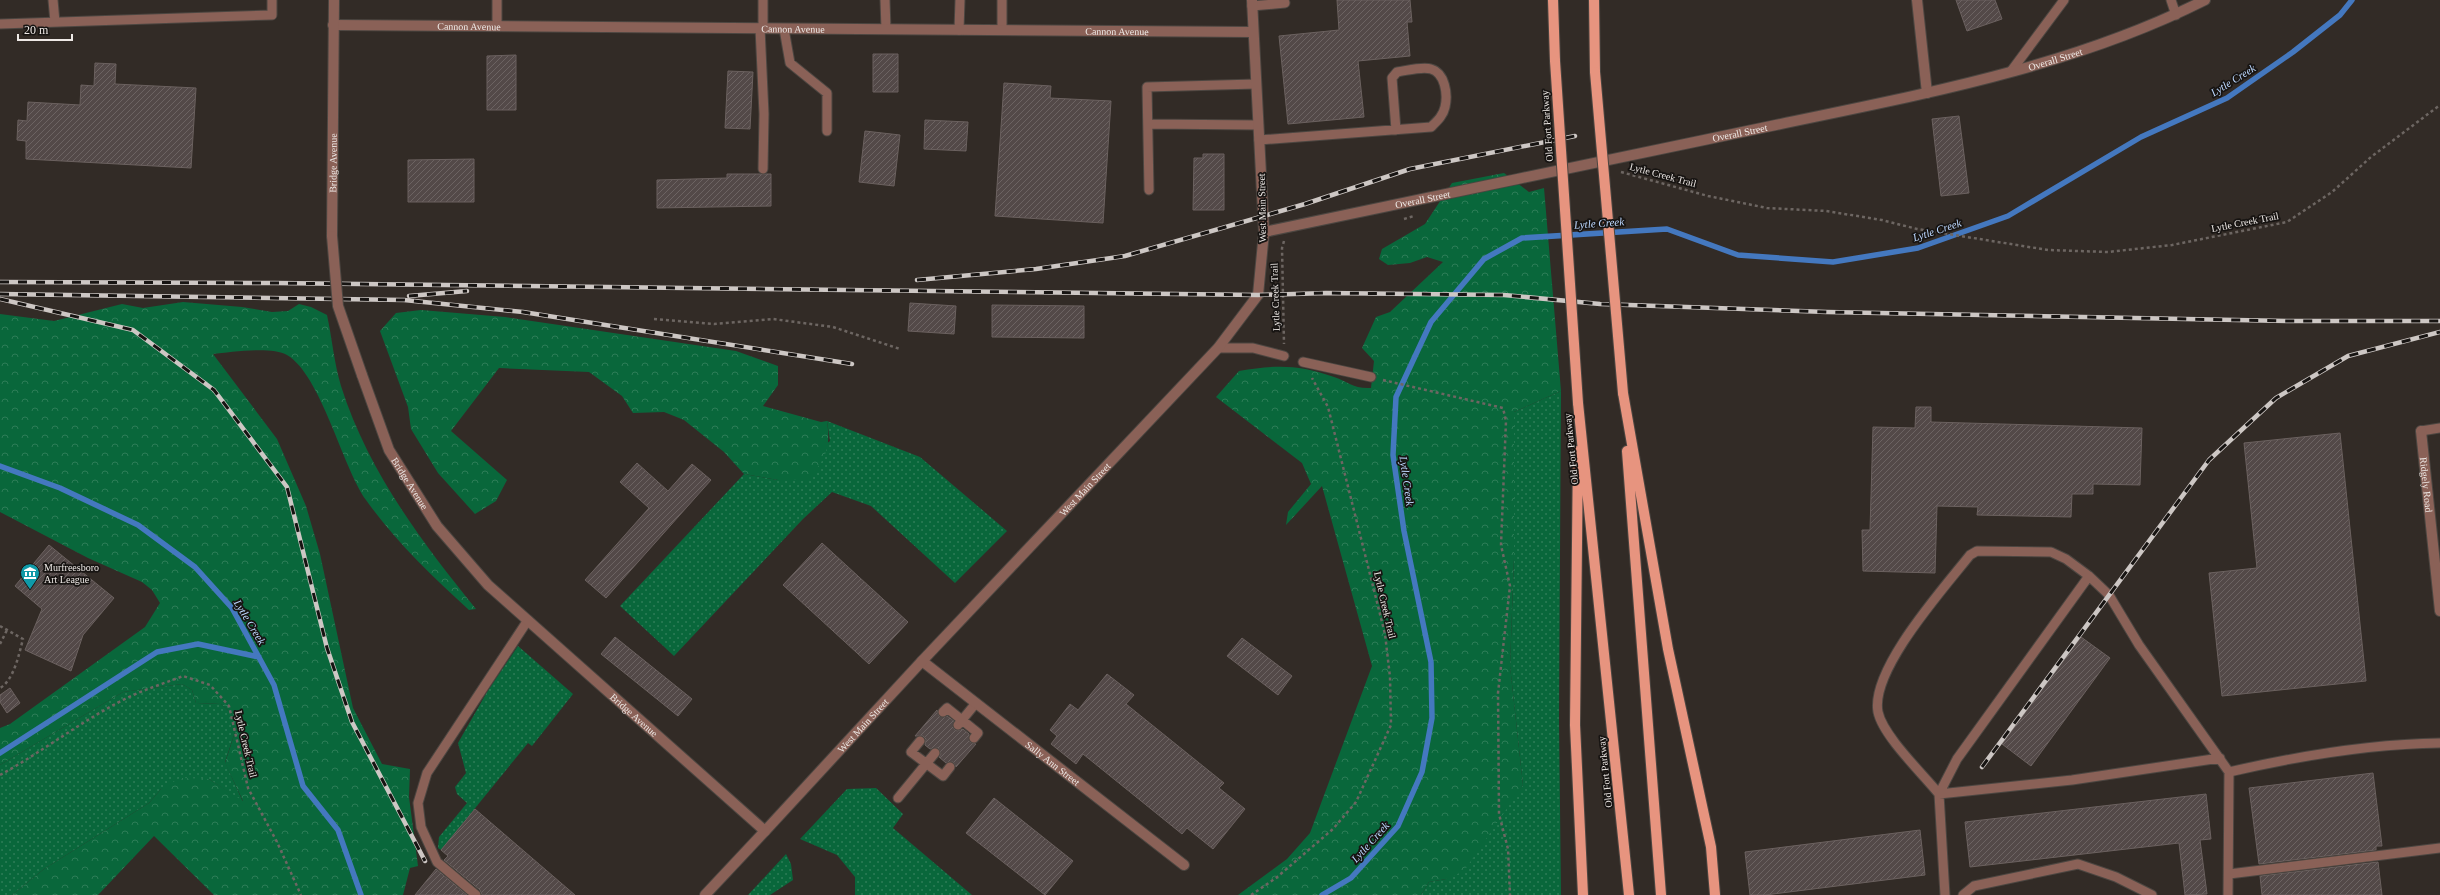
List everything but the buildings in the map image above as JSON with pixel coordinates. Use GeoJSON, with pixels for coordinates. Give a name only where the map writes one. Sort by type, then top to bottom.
{"type":"FeatureCollection","features":[{"type":"Feature","properties":{"kind":"main road","name":"Old Fort Parkway"},"geometry":{"type":"LineString","coordinates":[[1553,0],[1555,61],[1578,403],[1629,895]]}},
{"type":"Feature","properties":{"kind":"main road"},"geometry":{"type":"LineString","coordinates":[[1594,0],[1595,72],[1623,393],[1661,895]]}},
{"type":"Feature","properties":{"kind":"main road"},"geometry":{"type":"LineString","coordinates":[[1623,393],[1668,649],[1710,840],[1715,895]]}},
{"type":"Feature","properties":{"kind":"main road"},"geometry":{"type":"LineString","coordinates":[[1578,403],[1575,725],[1583,895]]}},
{"type":"Feature","properties":{"kind":"street","name":"Bridge Avenue"},"geometry":{"type":"LineString","coordinates":[[334,0],[332,236],[338,306],[389,450],[436,526],[488,585],[765,831]]}},
{"type":"Feature","properties":{"kind":"street"},"geometry":{"type":"LineString","coordinates":[[1917,0],[1927,93]]}},
{"type":"Feature","properties":{"kind":"street","name":"Overall Street"},"geometry":{"type":"LineString","coordinates":[[1264,232],[1927,93],[2061,58],[2162,22],[2205,0]]}},
{"type":"Feature","properties":{"kind":"street","name":"West Main Street"},"geometry":{"type":"LineString","coordinates":[[705,895],[922,661],[1218,348],[1258,295],[1264,232],[1252,3]]}},
{"type":"Feature","properties":{"kind":"street","name":"Cannon Avenue"},"geometry":{"type":"LineString","coordinates":[[334,25],[1253,32]]}},
{"type":"Feature","properties":{"kind":"street","name":"Ridgely Road"},"geometry":{"type":"LineString","coordinates":[[2421,431],[2440,611]]}},
{"type":"Feature","properties":{"kind":"street","name":"Sally Ann Street"},"geometry":{"type":"LineString","coordinates":[[922,661],[1184,866]]}},
{"type":"Feature","properties":{"kind":"lane"},"geometry":{"type":"LineString","coordinates":[[53,0],[54,22]]}},
{"type":"Feature","properties":{"kind":"lane"},"geometry":{"type":"LineString","coordinates":[[0,24],[272,15],[272,0]]}},
{"type":"Feature","properties":{"kind":"lane"},"geometry":{"type":"LineString","coordinates":[[497,0],[497,26]]}},
{"type":"Feature","properties":{"kind":"lane"},"geometry":{"type":"LineString","coordinates":[[763,169],[764,114],[761,28],[764,0]]}},
{"type":"Feature","properties":{"kind":"lane"},"geometry":{"type":"LineString","coordinates":[[885,0],[886,29]]}},
{"type":"Feature","properties":{"kind":"lane"},"geometry":{"type":"LineString","coordinates":[[959,30],[960,0]]}},
{"type":"Feature","properties":{"kind":"lane"},"geometry":{"type":"LineString","coordinates":[[1002,0],[1002,30]]}},
{"type":"Feature","properties":{"kind":"lane"},"geometry":{"type":"LineString","coordinates":[[1252,3],[1285,3],[1284,0]]}},
{"type":"Feature","properties":{"kind":"lane"},"geometry":{"type":"LineString","coordinates":[[2012,70],[2064,0]]}},
{"type":"Feature","properties":{"kind":"lane"},"geometry":{"type":"LineString","coordinates":[[2171,0],[2176,15]]}},
{"type":"Feature","properties":{"kind":"lane"},"geometry":{"type":"LineString","coordinates":[[784,28],[790,63],[827,93],[827,131]]}},
{"type":"Feature","properties":{"kind":"lane"},"geometry":{"type":"LineString","coordinates":[[1259,140],[1396,130],[1431,127],[1441,117],[1445,106],[1443,79],[1437,71],[1429,68],[1397,72],[1392,78],[1396,130]]}},
{"type":"Feature","properties":{"kind":"lane"},"geometry":{"type":"LineString","coordinates":[[1149,190],[1147,87],[1256,84]]}},
{"type":"Feature","properties":{"kind":"lane"},"geometry":{"type":"LineString","coordinates":[[1148,124],[1258,126]]}},
{"type":"Feature","properties":{"kind":"lane"},"geometry":{"type":"LineString","coordinates":[[1218,348],[1253,348],[1284,356]]}},
{"type":"Feature","properties":{"kind":"lane"},"geometry":{"type":"LineString","coordinates":[[1303,362],[1371,377]]}},
{"type":"Feature","properties":{"kind":"lane"},"geometry":{"type":"LineString","coordinates":[[2421,431],[2440,428]]}},
{"type":"Feature","properties":{"kind":"lane"},"geometry":{"type":"LineString","coordinates":[[1940,794],[1888,733],[1878,713],[1877,696],[1897,650],[1970,555],[1977,551],[2051,552],[2066,559],[2089,576],[2109,595],[2139,645],[2229,772],[2228,895]]}},
{"type":"Feature","properties":{"kind":"lane"},"geometry":{"type":"LineString","coordinates":[[1945,895],[1940,794],[1957,759],[2089,576]]}},
{"type":"Feature","properties":{"kind":"lane"},"geometry":{"type":"LineString","coordinates":[[476,895],[437,862],[421,827],[418,803],[427,773],[528,620]]}},
{"type":"Feature","properties":{"kind":"lane"},"geometry":{"type":"LineString","coordinates":[[960,722],[976,703]]}},
{"type":"Feature","properties":{"kind":"lane"},"geometry":{"type":"LineString","coordinates":[[943,712],[947,708],[960,722],[978,733],[974,738]]}},
{"type":"Feature","properties":{"kind":"lane"},"geometry":{"type":"LineString","coordinates":[[920,741],[911,752],[943,776],[950,767]]}},
{"type":"Feature","properties":{"kind":"lane"},"geometry":{"type":"LineString","coordinates":[[2229,772],[2283,760],[2404,744],[2440,743]]}},
{"type":"Feature","properties":{"kind":"lane"},"geometry":{"type":"LineString","coordinates":[[898,798],[935,754]]}},
{"type":"Feature","properties":{"kind":"lane"},"geometry":{"type":"LineString","coordinates":[[1940,794],[2072,780],[2220,758]]}},
{"type":"Feature","properties":{"kind":"lane"},"geometry":{"type":"LineString","coordinates":[[2229,874],[2440,848]]}},
{"type":"Feature","properties":{"kind":"lane"},"geometry":{"type":"LineString","coordinates":[[1963,895],[1974,886],[2078,864],[2116,877],[2152,895]]}},
{"type":"Feature","properties":{"kind":"path","name":"Lytle Creek Trail"},"geometry":{"type":"LineString","coordinates":[[1620,172],[1708,196],[1767,208],[1826,211],[1917,229],[2038,248],[2108,252],[2172,245],[2288,222],[2332,192],[2371,157],[2440,105]]}},
{"type":"Feature","properties":{"kind":"path"},"geometry":{"type":"LineString","coordinates":[[1403,219],[1418,215]]}},
{"type":"Feature","properties":{"kind":"path","name":"Lytle Creek Trail"},"geometry":{"type":"LineString","coordinates":[[1284,356],[1282,248],[1285,239],[1289,237]]}},
{"type":"Feature","properties":{"kind":"path"},"geometry":{"type":"LineString","coordinates":[[654,319],[714,324],[773,319],[833,326],[900,349]]}},
{"type":"Feature","properties":{"kind":"path","name":"Lytle Creek Trail"},"geometry":{"type":"LineString","coordinates":[[1251,895],[1276,878],[1327,834],[1356,802],[1391,725],[1390,677],[1385,634],[1328,407],[1303,362]]}},
{"type":"Feature","properties":{"kind":"path"},"geometry":{"type":"LineString","coordinates":[[1371,377],[1503,408],[1506,421],[1501,545],[1510,586],[1498,693],[1500,814],[1508,849],[1510,895]]}},
{"type":"Feature","properties":{"kind":"path"},"geometry":{"type":"LineString","coordinates":[[0,626],[23,639],[19,656],[6,685],[0,688]]}},
{"type":"Feature","properties":{"kind":"path"},"geometry":{"type":"LineString","coordinates":[[0,644],[7,630]]}},
{"type":"Feature","properties":{"kind":"path","name":"Lytle Creek Trail"},"geometry":{"type":"LineString","coordinates":[[0,775],[34,757],[72,730],[124,700],[183,676],[210,686],[229,706],[248,788],[277,842],[301,895]]}},
{"type":"Feature","properties":{"kind":"green space"},"geometry":{"type":"Polygon","coordinates":[[[1504,173],[1529,192],[1544,188],[1561,391],[1514,412],[1514,558],[1510,666],[1523,785],[1464,871],[1446,879],[1429,882],[1421,895],[1238,895],[1287,859],[1310,833],[1372,666],[1322,486],[1286,525],[1288,512],[1311,484],[1302,463],[1216,397],[1239,371],[1275,367],[1309,370],[1334,377],[1355,386],[1371,388],[1374,361],[1362,348],[1376,317],[1390,312],[1443,262],[1427,257],[1410,263],[1388,265],[1379,259],[1382,249],[1425,224],[1452,183],[1504,173]]]}},
{"type":"Feature","properties":{"kind":"green space"},"geometry":{"type":"Polygon","coordinates":[[[183,302],[242,307],[272,312],[288,311],[299,304],[311,307],[327,315],[341,386],[352,417],[366,447],[381,476],[416,531],[476,609],[469,610],[428,571],[389,530],[366,500],[348,466],[321,401],[310,381],[299,366],[287,355],[280,352],[251,350],[213,354],[277,439],[306,506],[320,554],[353,708],[382,764],[410,769],[409,797],[418,866],[410,868],[403,895],[214,895],[154,836],[98,895],[12,895],[44,869],[149,803],[161,789],[180,778],[209,779],[243,801],[225,763],[239,720],[221,704],[196,703],[192,690],[182,684],[123,692],[0,765],[0,728],[10,724],[145,627],[160,603],[152,590],[142,582],[88,558],[0,512],[0,314],[54,321],[122,304],[143,308],[183,302]]]}},
{"type":"Feature","properties":{"kind":"green space"},"geometry":{"type":"Polygon","coordinates":[[[421,310],[505,317],[736,351],[778,366],[778,385],[763,406],[821,422],[827,421],[828,439],[826,453],[808,479],[778,480],[744,474],[724,452],[684,420],[664,412],[633,413],[622,396],[589,372],[499,368],[451,431],[507,480],[496,501],[475,514],[438,473],[411,429],[408,407],[380,331],[396,313],[421,310]]]}},
{"type":"Feature","properties":{"kind":"green space"},"geometry":{"type":"Polygon","coordinates":[[[1561,391],[1559,718],[1561,895],[1421,895],[1429,882],[1446,879],[1523,785],[1510,666],[1514,558],[1514,412],[1561,391]]]}},
{"type":"Feature","properties":{"kind":"green space"},"geometry":{"type":"Polygon","coordinates":[[[827,421],[920,457],[1007,531],[955,583],[871,506],[832,492],[803,519],[674,656],[620,606],[744,474],[778,480],[830,441],[827,421]]]}},
{"type":"Feature","properties":{"kind":"green space"},"geometry":{"type":"Polygon","coordinates":[[[518,646],[573,694],[532,746],[528,743],[441,850],[438,848],[439,837],[467,803],[457,794],[455,787],[466,773],[458,743],[487,692],[518,646]]]}},
{"type":"Feature","properties":{"kind":"green space"},"geometry":{"type":"Polygon","coordinates":[[[182,684],[192,690],[196,703],[221,704],[239,720],[225,762],[243,802],[209,779],[161,789],[149,803],[44,869],[12,895],[0,895],[0,765],[123,692],[182,684]]]}},
{"type":"Feature","properties":{"kind":"green space"},"geometry":{"type":"Polygon","coordinates":[[[876,788],[903,814],[893,828],[972,895],[855,895],[855,877],[837,855],[800,839],[847,789],[876,788]]]}},
{"type":"Feature","properties":{"kind":"green space"},"geometry":{"type":"Polygon","coordinates":[[[786,854],[791,864],[793,880],[770,895],[748,895],[786,854]]]}},
{"type":"Feature","properties":{"kind":"waterway","name":"Lytle Creek"},"geometry":{"type":"LineString","coordinates":[[1322,895],[1351,878],[1398,826],[1422,772],[1432,718],[1431,662],[1404,531],[1393,455],[1396,397],[1431,322],[1484,259],[1522,238],[1667,229],[1738,255],[1833,262],[1918,248],[2008,216],[2141,137],[2227,98],[2293,52],[2340,15],[2352,0]]}},
{"type":"Feature","properties":{"kind":"waterway","name":"Lytle Creek"},"geometry":{"type":"LineString","coordinates":[[0,466],[60,488],[138,525],[195,567],[232,608],[274,685],[303,786],[338,830],[361,895]]}},
{"type":"Feature","properties":{"kind":"waterway"},"geometry":{"type":"LineString","coordinates":[[0,753],[157,652],[198,644],[259,657]]}},
{"type":"Feature","properties":{"kind":"railway"},"geometry":{"type":"LineString","coordinates":[[917,280],[1036,269],[1125,256],[1305,204],[1410,169],[1575,136]]}},
{"type":"Feature","properties":{"kind":"railway"},"geometry":{"type":"LineString","coordinates":[[0,282],[275,283],[1258,295],[1326,293],[1504,295],[1600,304],[1827,312],[2287,321],[2440,321]]}},
{"type":"Feature","properties":{"kind":"railway"},"geometry":{"type":"LineString","coordinates":[[409,296],[467,291]]}},
{"type":"Feature","properties":{"kind":"railway"},"geometry":{"type":"LineString","coordinates":[[0,294],[404,300],[523,312],[852,364]]}},
{"type":"Feature","properties":{"kind":"railway"},"geometry":{"type":"LineString","coordinates":[[0,299],[133,330],[214,390],[287,487],[327,648],[352,722],[425,861]]}},
{"type":"Feature","properties":{"kind":"railway"},"geometry":{"type":"LineString","coordinates":[[1982,767],[2209,460],[2276,398],[2348,356],[2440,332]]}},
{"type":"Feature","properties":{"kind":"place","name":"Murfreesboro Art League"},"geometry":{"type":"Point","coordinates":[30,590]}}]}
